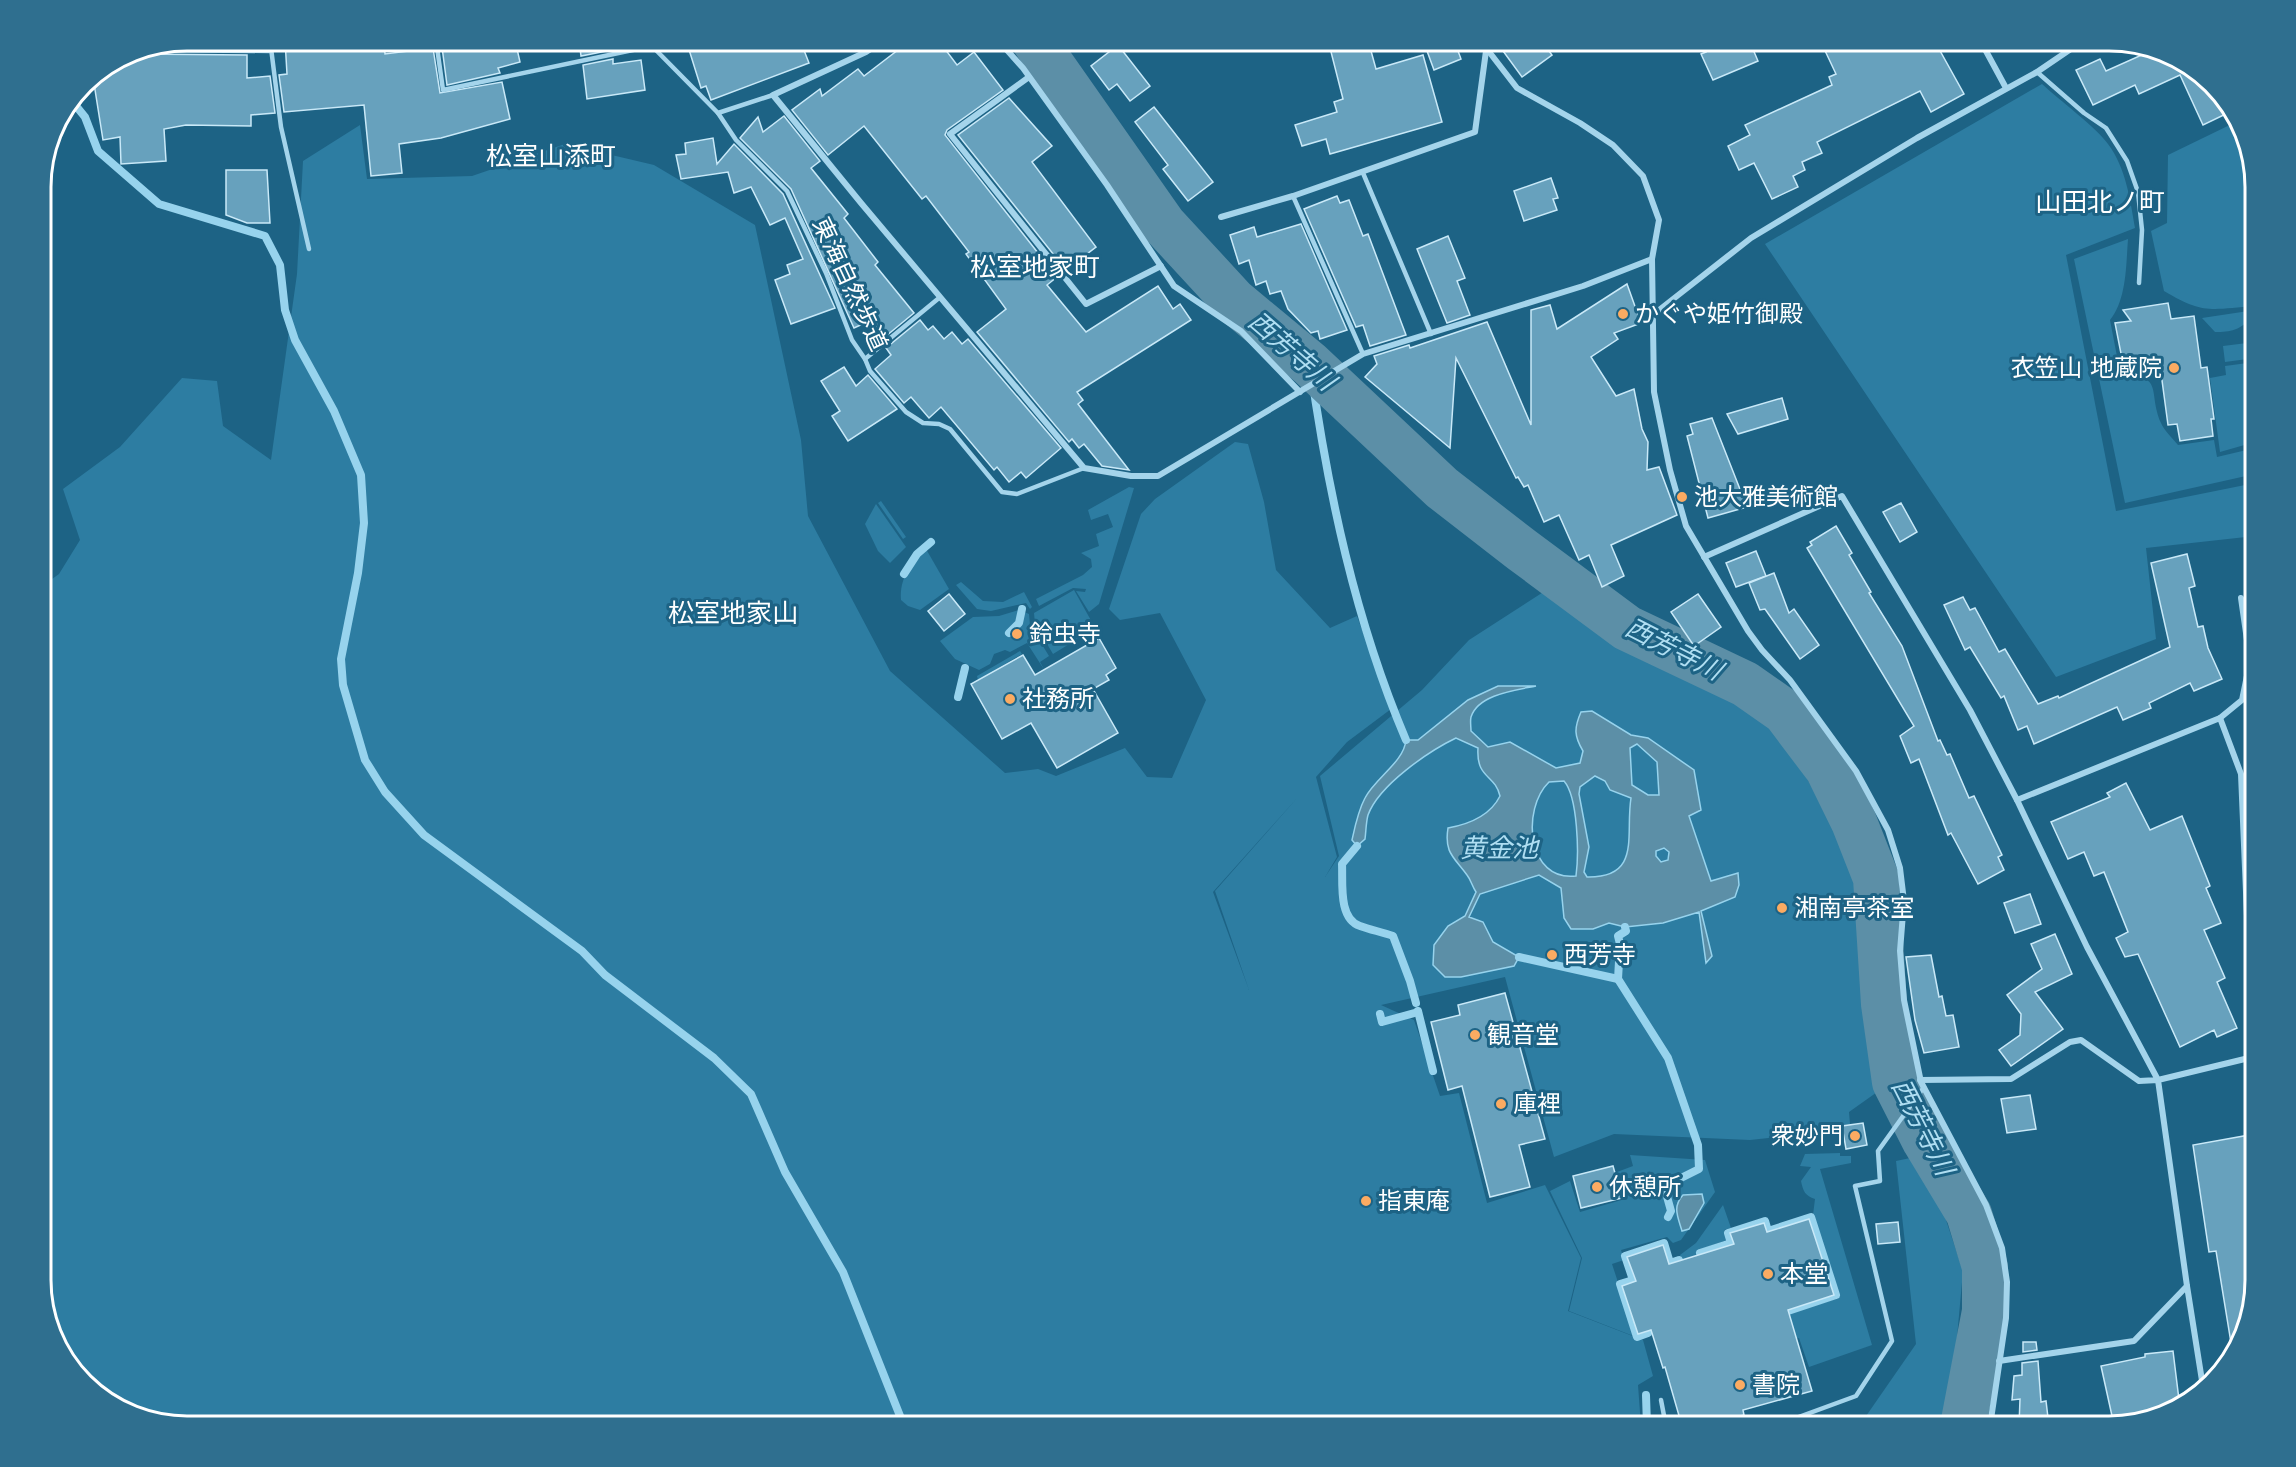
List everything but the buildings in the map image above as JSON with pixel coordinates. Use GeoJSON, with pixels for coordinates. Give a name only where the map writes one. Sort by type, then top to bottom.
{"type":"FeatureCollection","features":[{"type":"Feature","properties":{"kind":"street"},"geometry":{"type":"LineString","coordinates":[[868,51],[773,94],[939,298],[1084,468],[1131,476],[1158,476],[1363,354],[1583,286],[1653,259]]}},
{"type":"Feature","properties":{"kind":"street"},"geometry":{"type":"LineString","coordinates":[[1007,51],[1029,77],[1107,185],[1174,286],[1241,331],[1300,392]]}},
{"type":"Feature","properties":{"kind":"street"},"geometry":{"type":"LineString","coordinates":[[1221,217],[1363,173],[1475,132],[1486,51]]}},
{"type":"Feature","properties":{"kind":"street"},"geometry":{"type":"LineString","coordinates":[[1486,51],[1517,88],[1580,123],[1613,145],[1643,176],[1659,220],[1653,259],[1654,392],[1665,447],[1686,526],[1762,650],[1790,680],[1856,771],[1888,830],[1900,868],[1904,901],[1900,951],[1904,1000],[1920,1080],[1986,1205],[2002,1248],[2007,1282],[2006,1318],[1991,1416]]}},
{"type":"Feature","properties":{"kind":"street"},"geometry":{"type":"LineString","coordinates":[[1986,51],[2006,88]]}},
{"type":"Feature","properties":{"kind":"street"},"geometry":{"type":"LineString","coordinates":[[1654,314],[1751,238],[1917,138],[2037,72],[2068,51]]}},
{"type":"Feature","properties":{"kind":"street"},"geometry":{"type":"LineString","coordinates":[[1029,77],[950,134],[1086,304],[1161,266]]}},
{"type":"Feature","properties":{"kind":"street"},"geometry":{"type":"LineString","coordinates":[[1704,557],[1842,496],[1970,710],[2088,947],[2158,1080],[2202,1379]]}},
{"type":"Feature","properties":{"kind":"street"},"geometry":{"type":"LineString","coordinates":[[2241,598],[2245,626]]}},
{"type":"Feature","properties":{"kind":"street"},"geometry":{"type":"LineString","coordinates":[[2017,801],[2220,718],[2242,700],[2245,685]]}},
{"type":"Feature","properties":{"kind":"street"},"geometry":{"type":"LineString","coordinates":[[2220,718],[2241,774],[2245,862]]}},
{"type":"Feature","properties":{"kind":"street"},"geometry":{"type":"LineString","coordinates":[[1920,1080],[2011,1079],[2070,1042],[2081,1040],[2139,1081],[2158,1080],[2245,1062]]}},
{"type":"Feature","properties":{"kind":"street"},"geometry":{"type":"LineString","coordinates":[[1999,1361],[2134,1341],[2187,1286]]}},
{"type":"Feature","properties":{"kind":"lane"},"geometry":{"type":"LineString","coordinates":[[271,51],[281,127],[309,249]]}},
{"type":"Feature","properties":{"kind":"lane"},"geometry":{"type":"LineString","coordinates":[[438,51],[443,90],[628,51]]}},
{"type":"Feature","properties":{"kind":"lane","name":"東海自然歩道"},"geometry":{"type":"LineString","coordinates":[[657,51],[718,113],[736,140],[787,191],[826,273],[852,340],[866,359],[870,371],[906,412],[923,423],[939,424],[950,429],[1002,492],[1017,494],[1084,468]]}},
{"type":"Feature","properties":{"kind":"lane"},"geometry":{"type":"LineString","coordinates":[[2037,72],[2084,113],[2106,128],[2127,161],[2138,192],[2142,230],[2139,284]]}},
{"type":"Feature","properties":{"kind":"lane"},"geometry":{"type":"LineString","coordinates":[[718,113],[773,94]]}},
{"type":"Feature","properties":{"kind":"lane"},"geometry":{"type":"LineString","coordinates":[[1363,173],[1431,334]]}},
{"type":"Feature","properties":{"kind":"lane"},"geometry":{"type":"LineString","coordinates":[[1293,196],[1363,354]]}},
{"type":"Feature","properties":{"kind":"lane"},"geometry":{"type":"LineString","coordinates":[[866,359],[939,298]]}},
{"type":"Feature","properties":{"kind":"lane"},"geometry":{"type":"LineString","coordinates":[[1801,1416],[1856,1396],[1892,1341],[1855,1186],[1880,1181],[1878,1151],[1924,1087]]}},
{"type":"Feature","properties":{"kind":"lane"},"geometry":{"type":"LineString","coordinates":[[1661,1400],[1664,1416]]}},
{"type":"Feature","properties":{"kind":"shaded area"},"geometry":{"type":"Polygon","coordinates":[[[2042,84],[2102,137],[2114,153],[2123,173],[2135,228],[2066,255],[2116,511],[2245,485],[2245,537],[2146,548],[2156,639],[2056,677],[1765,244],[2042,84]]]}},
{"type":"Feature","properties":{"kind":"shaded area"},"geometry":{"type":"Polygon","coordinates":[[[360,125],[367,179],[472,176],[565,144],[654,165],[755,225],[801,440],[808,516],[890,671],[1005,773],[1038,769],[1056,776],[1125,748],[1147,777],[1172,778],[1206,700],[1160,613],[1120,620],[1109,609],[1141,514],[1155,499],[1235,442],[1248,444],[1264,502],[1276,570],[1330,628],[1357,616],[1391,709],[1347,742],[1316,777],[1337,857],[1325,877],[1339,856],[1320,776],[1422,690],[1469,640],[1548,589],[1631,644],[1732,694],[1774,719],[1855,865],[1880,1090],[1849,1112],[1850,1124],[1840,1125],[1840,1130],[1750,1140],[1614,1134],[1554,1157],[1505,977],[1381,1005],[1414,1020],[1440,1096],[1459,1093],[1487,1203],[1545,1185],[1581,1258],[1568,1311],[1643,1340],[1653,1376],[1638,1385],[1640,1416],[188,1416],[161,1413],[127,1402],[97,1382],[69,1348],[61,1332],[51,1288],[51,580],[59,574],[80,540],[63,489],[120,447],[182,378],[217,381],[223,426],[271,460],[297,274],[303,161],[360,125]],[[1298,797],[1213,892],[1249,990],[1215,891],[1298,797]]]}},
{"type":"Feature","properties":{"kind":"shaded area"},"geometry":{"type":"Polygon","coordinates":[[[2230,125],[2231,127],[2244,170],[2245,307],[2208,309],[2189,304],[2164,291],[2151,231],[2167,223],[2168,155],[2230,125]]]}},
{"type":"Feature","properties":{"kind":"shaded area"},"geometry":{"type":"Polygon","coordinates":[[[2128,239],[2123,292],[2116,312],[2110,320],[2120,372],[2144,378],[2149,382],[2161,423],[2178,445],[2214,440],[2217,457],[2245,450],[2245,476],[2125,503],[2074,259],[2128,239]]]}},
{"type":"Feature","properties":{"kind":"shaded area"},"geometry":{"type":"Polygon","coordinates":[[[2245,312],[2245,324],[2235,330],[2226,332],[2215,332],[2202,318],[2245,312]]]}},
{"type":"Feature","properties":{"kind":"shaded area"},"geometry":{"type":"Polygon","coordinates":[[[2245,343],[2245,359],[2225,362],[2223,346],[2245,343]]]}},
{"type":"Feature","properties":{"kind":"shaded area"},"geometry":{"type":"Polygon","coordinates":[[[2245,363],[2245,445],[2220,452],[2210,378],[2226,375],[2225,366],[2245,363]]]}},
{"type":"Feature","properties":{"kind":"shaded area"},"geometry":{"type":"Polygon","coordinates":[[[1129,487],[1134,488],[1099,604],[1089,612],[1076,591],[1085,592],[1086,589],[1073,588],[1039,606],[1036,599],[1083,575],[1092,567],[1091,559],[1081,553],[1099,546],[1096,534],[1113,527],[1108,514],[1091,520],[1088,510],[1129,487]]]}},
{"type":"Feature","properties":{"kind":"shaded area"},"geometry":{"type":"Polygon","coordinates":[[[881,501],[906,537],[903,539],[878,503],[881,501]]]}},
{"type":"Feature","properties":{"kind":"shaded area"},"geometry":{"type":"Polygon","coordinates":[[[876,504],[906,547],[890,563],[878,551],[865,524],[876,504]]]}},
{"type":"Feature","properties":{"kind":"shaded area"},"geometry":{"type":"Polygon","coordinates":[[[926,549],[949,589],[920,610],[908,606],[901,600],[901,592],[907,572],[926,549]]]}},
{"type":"Feature","properties":{"kind":"shaded area"},"geometry":{"type":"Polygon","coordinates":[[[961,582],[983,601],[1003,602],[1024,592],[1032,607],[1030,609],[1026,603],[991,611],[977,609],[956,585],[961,582]]]}},
{"type":"Feature","properties":{"kind":"shaded area"},"geometry":{"type":"Polygon","coordinates":[[[1074,590],[1093,624],[1087,628],[1089,632],[1053,654],[1035,624],[1034,613],[1074,590]]]}},
{"type":"Feature","properties":{"kind":"shaded area"},"geometry":{"type":"Polygon","coordinates":[[[1019,610],[1029,614],[1030,625],[1049,656],[1040,662],[1045,671],[1027,643],[1010,652],[1005,650],[994,654],[990,664],[979,670],[955,659],[940,641],[973,617],[999,616],[1019,610]]]}},
{"type":"Feature","properties":{"kind":"shaded area"},"geometry":{"type":"Polygon","coordinates":[[[1020,651],[1022,654],[978,680],[977,676],[1020,651]]]}},
{"type":"Feature","properties":{"kind":"shaded area"},"geometry":{"type":"Polygon","coordinates":[[[1840,1153],[1840,1156],[1851,1156],[1851,1163],[1820,1169],[1872,1345],[1809,1367],[1799,1338],[1710,1362],[1725,1333],[1839,1298],[1813,1215],[1815,1199],[1805,1193],[1801,1181],[1811,1167],[1800,1166],[1805,1154],[1840,1153]]]}},
{"type":"Feature","properties":{"kind":"shaded area"},"geometry":{"type":"Polygon","coordinates":[[[1630,1155],[1705,1160],[1715,1192],[1681,1240],[1673,1243],[1667,1237],[1621,1250],[1624,1260],[1612,1264],[1636,1337],[1569,1311],[1582,1258],[1550,1191],[1570,1181],[1580,1212],[1625,1199],[1617,1172],[1633,1166],[1630,1155]]]}},
{"type":"Feature","properties":{"kind":"shaded area"},"geometry":{"type":"Polygon","coordinates":[[[1915,1157],[1943,1211],[1963,1271],[1950,1416],[1866,1416],[1916,1344],[1896,1161],[1915,1157]]]}},
{"type":"Feature","properties":{"kind":"shaded area"},"geometry":{"type":"Polygon","coordinates":[[[1723,1205],[1731,1228],[1724,1230],[1727,1240],[1696,1251],[1701,1268],[1686,1271],[1680,1255],[1696,1243],[1723,1205]]]}},
{"type":"Feature","properties":{"kind":"water","name":"黄金池"},"geometry":{"type":"Polygon","coordinates":[[[1498,686],[1536,686],[1499,694],[1481,703],[1475,709],[1471,717],[1471,731],[1488,747],[1510,742],[1556,768],[1580,763],[1583,751],[1576,732],[1577,723],[1581,712],[1592,711],[1631,735],[1648,738],[1694,770],[1701,810],[1689,816],[1711,881],[1738,873],[1739,885],[1735,897],[1701,911],[1712,956],[1706,963],[1699,912],[1663,923],[1625,927],[1609,923],[1593,929],[1571,929],[1564,918],[1561,888],[1539,875],[1480,894],[1469,917],[1483,922],[1493,942],[1519,957],[1514,966],[1461,977],[1445,977],[1433,965],[1434,945],[1448,926],[1465,916],[1476,892],[1449,849],[1448,828],[1464,824],[1485,814],[1500,796],[1498,789],[1480,765],[1478,748],[1456,738],[1419,760],[1394,781],[1374,804],[1368,815],[1365,839],[1357,846],[1352,840],[1365,798],[1400,756],[1406,740],[1418,740],[1468,700],[1498,686]],[[1637,744],[1630,748],[1632,785],[1648,795],[1659,795],[1657,762],[1637,744]],[[1595,776],[1580,787],[1579,794],[1589,847],[1584,872],[1587,877],[1604,875],[1616,870],[1624,862],[1629,840],[1631,798],[1610,790],[1605,781],[1595,776]],[[1564,781],[1549,782],[1540,794],[1535,809],[1532,825],[1534,841],[1539,856],[1547,868],[1560,875],[1576,876],[1575,812],[1569,789],[1564,781]],[[1664,848],[1656,851],[1656,856],[1661,862],[1668,860],[1669,852],[1664,848]]]}},
{"type":"Feature","properties":{"kind":"water"},"geometry":{"type":"Polygon","coordinates":[[[1702,1194],[1704,1203],[1689,1229],[1682,1231],[1677,1212],[1680,1199],[1683,1195],[1702,1194]]]}},
{"type":"Feature","properties":{"kind":"waterway","name":"西芳寺川"},"geometry":{"type":"LineString","coordinates":[[1042,51],[1163,224],[1234,301],[1310,364],[1442,488],[1627,628],[1745,684],[1785,712],[1828,769],[1854,822],[1876,878],[1884,1004],[1895,1082],[1925,1141],[1969,1214],[1985,1267],[1985,1311],[1965,1416]]}},
{"type":"Feature","properties":{"kind":"waterway"},"geometry":{"type":"LineString","coordinates":[[77,107],[85,117],[98,151],[159,204],[265,236],[280,265],[285,310],[295,340],[334,411],[361,475],[364,523],[358,573],[341,659],[343,685],[365,760],[385,792],[424,835],[582,951],[605,975],[714,1058],[751,1094],[785,1172],[843,1272],[900,1416]]}},
{"type":"Feature","properties":{"kind":"waterway"},"geometry":{"type":"LineString","coordinates":[[1310,364],[1325,460],[1346,555],[1372,649],[1406,740]]}},
{"type":"Feature","properties":{"kind":"waterway"},"geometry":{"type":"LineString","coordinates":[[904,574],[917,554],[931,542]]}},
{"type":"Feature","properties":{"kind":"waterway"},"geometry":{"type":"LineString","coordinates":[[1009,633],[1019,623],[1022,609]]}},
{"type":"Feature","properties":{"kind":"waterway"},"geometry":{"type":"LineString","coordinates":[[958,697],[965,668]]}},
{"type":"Feature","properties":{"kind":"waterway"},"geometry":{"type":"LineString","coordinates":[[1357,846],[1342,864],[1343,899],[1348,916],[1360,926],[1393,936],[1416,1003]]}},
{"type":"Feature","properties":{"kind":"waterway"},"geometry":{"type":"LineString","coordinates":[[1625,927],[1626,931],[1618,936],[1620,944],[1618,979],[1668,1058],[1698,1145],[1699,1169],[1671,1183],[1666,1193],[1671,1211],[1668,1217]]}},
{"type":"Feature","properties":{"kind":"waterway"},"geometry":{"type":"LineString","coordinates":[[1519,957],[1618,979]]}},
{"type":"Feature","properties":{"kind":"waterway"},"geometry":{"type":"LineString","coordinates":[[1418,1011],[1433,1071]]}},
{"type":"Feature","properties":{"kind":"waterway"},"geometry":{"type":"LineString","coordinates":[[1380,1014],[1382,1022],[1418,1012]]}},
{"type":"Feature","properties":{"kind":"waterway"},"geometry":{"type":"LineString","coordinates":[[1704,1263],[1700,1253],[1731,1243],[1728,1233],[1765,1221],[1768,1231],[1811,1217],[1836,1295],[1779,1314]]}},
{"type":"Feature","properties":{"kind":"waterway"},"geometry":{"type":"LineString","coordinates":[[1648,1333],[1637,1337],[1620,1284],[1633,1280],[1625,1256],[1664,1243],[1670,1263],[1679,1260],[1682,1271]]}},
{"type":"Feature","properties":{"kind":"waterway"},"geometry":{"type":"LineString","coordinates":[[1646,1395],[1647,1416]]}},
{"type":"Feature","properties":{"kind":"place","name":"かぐや姫竹御殿"},"geometry":{"type":"Point","coordinates":[1623,314]}},
{"type":"Feature","properties":{"kind":"place","name":"衣笠山 地蔵院"},"geometry":{"type":"Point","coordinates":[2174,368]}},
{"type":"Feature","properties":{"kind":"place","name":"池大雅美術館"},"geometry":{"type":"Point","coordinates":[1682,497]}},
{"type":"Feature","properties":{"kind":"place","name":"鈴虫寺"},"geometry":{"type":"Point","coordinates":[1017,634]}},
{"type":"Feature","properties":{"kind":"place","name":"社務所"},"geometry":{"type":"Point","coordinates":[1010,699]}},
{"type":"Feature","properties":{"kind":"place","name":"湘南亭茶室"},"geometry":{"type":"Point","coordinates":[1782,908]}},
{"type":"Feature","properties":{"kind":"place","name":"西芳寺"},"geometry":{"type":"Point","coordinates":[1552,955]}},
{"type":"Feature","properties":{"kind":"place","name":"観音堂"},"geometry":{"type":"Point","coordinates":[1475,1035]}},
{"type":"Feature","properties":{"kind":"place","name":"庫裡"},"geometry":{"type":"Point","coordinates":[1501,1104]}},
{"type":"Feature","properties":{"kind":"place","name":"衆妙門"},"geometry":{"type":"Point","coordinates":[1855,1136]}},
{"type":"Feature","properties":{"kind":"place","name":"休憩所"},"geometry":{"type":"Point","coordinates":[1597,1187]}},
{"type":"Feature","properties":{"kind":"place","name":"指東庵"},"geometry":{"type":"Point","coordinates":[1366,1201]}},
{"type":"Feature","properties":{"kind":"place","name":"本堂"},"geometry":{"type":"Point","coordinates":[1768,1274]}},
{"type":"Feature","properties":{"kind":"place","name":"書院"},"geometry":{"type":"Point","coordinates":[1740,1385]}},
{"type":"Feature","properties":{"kind":"district","name":"松室山添町"},"geometry":{"type":"Point","coordinates":[551,156]}},
{"type":"Feature","properties":{"kind":"district","name":"山田北ノ町"},"geometry":{"type":"Point","coordinates":[2100,202]}},
{"type":"Feature","properties":{"kind":"district","name":"松室地家町"},"geometry":{"type":"Point","coordinates":[1035,267]}},
{"type":"Feature","properties":{"kind":"district","name":"松室地家山"},"geometry":{"type":"Point","coordinates":[733,613]}}]}
